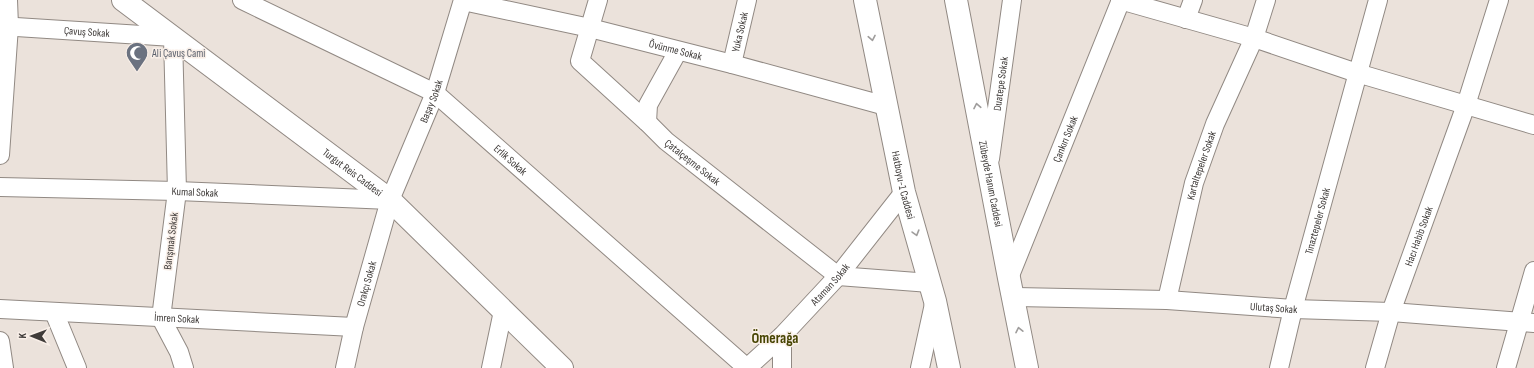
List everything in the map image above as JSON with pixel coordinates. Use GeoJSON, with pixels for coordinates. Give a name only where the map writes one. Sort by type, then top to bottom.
{"type":"FeatureCollection","features":[{"type":"Feature","properties":{"kind":"main road","name":"Turgut Reis Caddesi"},"geometry":{"type":"LineString","coordinates":[[123,0],[390,200],[562,368]]}},
{"type":"Feature","properties":{"kind":"main road","name":"Hatboyu-1 Caddesi"},"geometry":{"type":"LineString","coordinates":[[865,0],[904,192],[933,292],[949,368]]}},
{"type":"Feature","properties":{"kind":"main road","name":"Zübeyde Hanım Caddesi"},"geometry":{"type":"LineString","coordinates":[[956,0],[989,168],[1010,287],[1027,368]]}},
{"type":"Feature","properties":{"kind":"street"},"geometry":{"type":"LineString","coordinates":[[0,155],[4,26],[8,0]]}},
{"type":"Feature","properties":{"kind":"street","name":"Erlik Sokak"},"geometry":{"type":"LineString","coordinates":[[242,0],[435,93],[747,368]]}},
{"type":"Feature","properties":{"kind":"street"},"geometry":{"type":"LineString","coordinates":[[590,28],[598,0]]}},
{"type":"Feature","properties":{"kind":"street","name":"Yuka Sokak"},"geometry":{"type":"LineString","coordinates":[[732,64],[747,0]]}},
{"type":"Feature","properties":{"kind":"street","name":"Duatepe Sokak"},"geometry":{"type":"LineString","coordinates":[[989,168],[1012,0]]}},
{"type":"Feature","properties":{"kind":"street"},"geometry":{"type":"LineString","coordinates":[[1120,0],[1254,38],[1357,73],[1534,126]]}},
{"type":"Feature","properties":{"kind":"street","name":"Çankırı Sokak"},"geometry":{"type":"LineString","coordinates":[[1010,287],[1120,0]]}},
{"type":"Feature","properties":{"kind":"street"},"geometry":{"type":"LineString","coordinates":[[1186,19],[1193,0]]}},
{"type":"Feature","properties":{"kind":"street","name":"Kartaltepeler Sokak"},"geometry":{"type":"LineString","coordinates":[[1167,300],[1194,183],[1215,124],[1254,38],[1266,0]]}},
{"type":"Feature","properties":{"kind":"street","name":"Tınaztepeler Sokak"},"geometry":{"type":"LineString","coordinates":[[1279,368],[1293,309],[1378,0]]}},
{"type":"Feature","properties":{"kind":"street","name":"Hacı Habib Sokak"},"geometry":{"type":"LineString","coordinates":[[1375,368],[1391,312],[1466,105],[1499,0]]}},
{"type":"Feature","properties":{"kind":"street","name":"Başay Sokak"},"geometry":{"type":"LineString","coordinates":[[390,200],[435,93],[463,1]]}},
{"type":"Feature","properties":{"kind":"street","name":"Övünme Sokak"},"geometry":{"type":"LineString","coordinates":[[463,1],[590,28],[732,64],[886,106]]}},
{"type":"Feature","properties":{"kind":"street","name":"Çavuş Sokak"},"geometry":{"type":"LineString","coordinates":[[4,26],[173,37]]}},
{"type":"Feature","properties":{"kind":"street","name":"Çatalçeşme Sokak"},"geometry":{"type":"LineString","coordinates":[[590,28],[580,61],[666,141],[838,276]]}},
{"type":"Feature","properties":{"kind":"street","name":"Barışmak Sokak"},"geometry":{"type":"LineString","coordinates":[[161,318],[177,191],[173,37]]}},
{"type":"Feature","properties":{"kind":"street"},"geometry":{"type":"LineString","coordinates":[[647,122],[648,105],[678,51]]}},
{"type":"Feature","properties":{"kind":"street","name":"Kumal Sokak"},"geometry":{"type":"LineString","coordinates":[[0,187],[177,191],[390,200]]}},
{"type":"Feature","properties":{"kind":"street","name":"Ataman Sokak"},"geometry":{"type":"LineString","coordinates":[[747,368],[782,336],[838,276],[904,192]]}},
{"type":"Feature","properties":{"kind":"street","name":"Orakçı Sokak"},"geometry":{"type":"LineString","coordinates":[[345,368],[354,328],[390,200]]}},
{"type":"Feature","properties":{"kind":"street"},"geometry":{"type":"LineString","coordinates":[[1506,368],[1527,322],[1534,271]]}},
{"type":"Feature","properties":{"kind":"street"},"geometry":{"type":"LineString","coordinates":[[838,276],[933,292],[920,368]]}},
{"type":"Feature","properties":{"kind":"street","name":"Ulutaş Sokak"},"geometry":{"type":"LineString","coordinates":[[1010,287],[1293,309],[1391,312],[1527,322]]}},
{"type":"Feature","properties":{"kind":"street","name":"İmren Sokak"},"geometry":{"type":"LineString","coordinates":[[0,309],[354,328]]}},
{"type":"Feature","properties":{"kind":"street"},"geometry":{"type":"LineString","coordinates":[[491,368],[503,311]]}},
{"type":"Feature","properties":{"kind":"street"},"geometry":{"type":"LineString","coordinates":[[54,312],[77,368]]}},
{"type":"Feature","properties":{"kind":"street"},"geometry":{"type":"LineString","coordinates":[[161,318],[179,352],[184,368]]}},
{"type":"Feature","properties":{"kind":"street"},"geometry":{"type":"LineString","coordinates":[[782,336],[782,368]]}},
{"type":"Feature","properties":{"kind":"street"},"geometry":{"type":"LineString","coordinates":[[0,341],[4,368]]}},
{"type":"Feature","properties":{"kind":"place","name":"Ali Çavuş Cami"},"geometry":{"type":"Point","coordinates":[137,72]}},
{"type":"Feature","properties":{"kind":"district","name":"Ömerağa"},"geometry":{"type":"Point","coordinates":[775,338]}}]}
